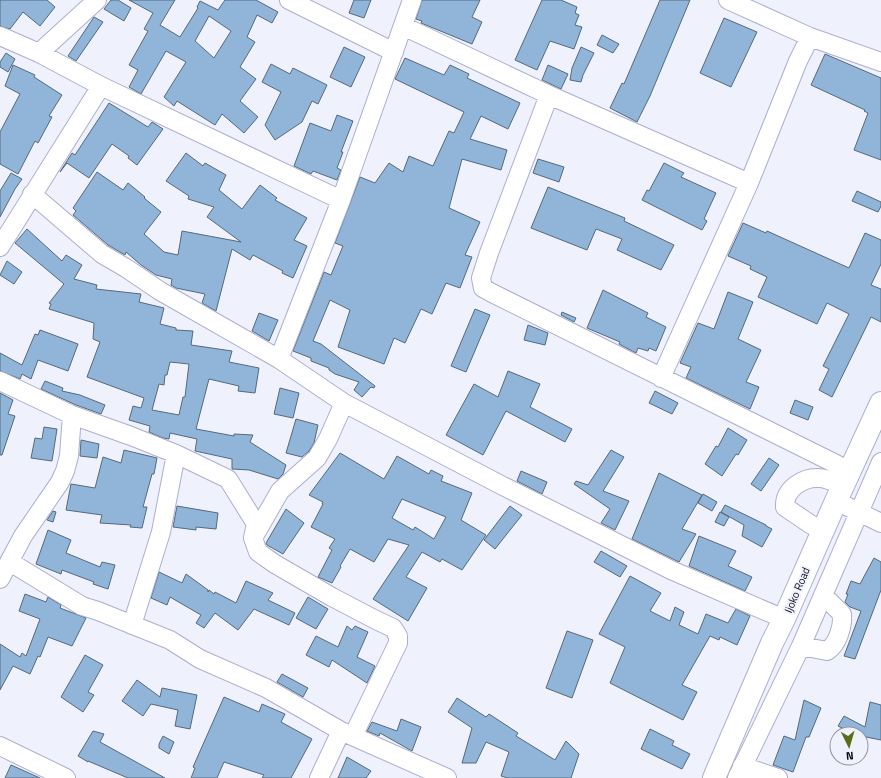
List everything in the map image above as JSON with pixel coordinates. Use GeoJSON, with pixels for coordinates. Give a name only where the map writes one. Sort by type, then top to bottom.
{"type":"FeatureCollection","features":[{"type":"Feature","properties":{"kind":"main road","name":"Ijoko Road"},"geometry":{"type":"LineString","coordinates":[[714,778],[772,643],[881,403]]}},
{"type":"Feature","properties":{"kind":"street"},"geometry":{"type":"LineString","coordinates":[[39,53],[97,0]]}},
{"type":"Feature","properties":{"kind":"street"},"geometry":{"type":"LineString","coordinates":[[289,0],[394,52]]}},
{"type":"Feature","properties":{"kind":"street"},"geometry":{"type":"LineString","coordinates":[[278,359],[341,200],[412,0]]}},
{"type":"Feature","properties":{"kind":"street"},"geometry":{"type":"LineString","coordinates":[[728,0],[810,37],[881,62]]}},
{"type":"Feature","properties":{"kind":"street"},"geometry":{"type":"LineString","coordinates":[[403,26],[549,95],[749,183]]}},
{"type":"Feature","properties":{"kind":"street"},"geometry":{"type":"LineString","coordinates":[[0,36],[39,53],[101,86],[341,200]]}},
{"type":"Feature","properties":{"kind":"street"},"geometry":{"type":"LineString","coordinates":[[661,378],[749,183],[798,61],[810,37]]}},
{"type":"Feature","properties":{"kind":"street"},"geometry":{"type":"LineString","coordinates":[[0,246],[101,86]]}},
{"type":"Feature","properties":{"kind":"street"},"geometry":{"type":"LineString","coordinates":[[549,95],[489,253],[481,278],[483,288],[492,294],[661,378],[843,486],[858,512],[881,523]]}},
{"type":"Feature","properties":{"kind":"street"},"geometry":{"type":"LineString","coordinates":[[32,194],[102,254],[160,291],[278,359],[344,402],[671,570],[784,619]]}},
{"type":"Feature","properties":{"kind":"street"},"geometry":{"type":"LineString","coordinates":[[0,381],[72,415],[176,454],[228,479],[256,524],[253,538],[258,552],[275,564],[332,597],[392,628],[398,636],[398,644],[347,733],[319,778]]}},
{"type":"Feature","properties":{"kind":"street"},"geometry":{"type":"LineString","coordinates":[[253,538],[280,491],[317,458],[328,439],[344,402]]}},
{"type":"Feature","properties":{"kind":"street"},"geometry":{"type":"LineString","coordinates":[[0,579],[23,536],[60,482],[65,471],[69,456],[72,415]]}},
{"type":"Feature","properties":{"kind":"street"},"geometry":{"type":"LineString","coordinates":[[132,625],[161,532],[176,454]]}},
{"type":"Feature","properties":{"kind":"street"},"geometry":{"type":"LineString","coordinates":[[773,777],[740,772],[799,650],[881,462]]}},
{"type":"Feature","properties":{"kind":"street"},"geometry":{"type":"LineString","coordinates":[[823,531],[785,507],[785,502],[791,489],[806,479],[821,478],[843,486]]}},
{"type":"Feature","properties":{"kind":"street"},"geometry":{"type":"LineString","coordinates":[[10,562],[82,606],[170,640],[200,659],[266,688],[347,733],[447,778]]}},
{"type":"Feature","properties":{"kind":"street"},"geometry":{"type":"LineString","coordinates":[[772,643],[799,650],[827,651],[833,647],[843,623],[842,614],[823,595]]}},
{"type":"Feature","properties":{"kind":"street"},"geometry":{"type":"LineString","coordinates":[[0,746],[66,778]]}},
{"type":"Feature","properties":{"kind":"building"},"geometry":{"type":"Polygon","coordinates":[[[0,0],[47,0],[55,7],[40,26],[23,12],[10,29],[0,26],[0,0]]]}},
{"type":"Feature","properties":{"kind":"building"},"geometry":{"type":"Polygon","coordinates":[[[111,0],[118,0],[131,8],[124,21],[104,9],[111,0]]]}},
{"type":"Feature","properties":{"kind":"building"},"geometry":{"type":"Polygon","coordinates":[[[129,0],[175,0],[160,25],[180,37],[198,8],[197,7],[200,1],[218,10],[225,0],[256,0],[278,12],[272,23],[257,15],[247,37],[255,42],[240,67],[256,79],[240,101],[258,117],[244,133],[222,114],[215,125],[177,101],[174,106],[164,97],[186,62],[166,51],[141,94],[129,87],[138,70],[129,65],[148,31],[144,29],[153,13],[129,0]],[[209,16],[195,41],[214,58],[231,31],[209,16]]]}},
{"type":"Feature","properties":{"kind":"building"},"geometry":{"type":"Polygon","coordinates":[[[354,0],[371,0],[364,18],[349,13],[354,0]]]}},
{"type":"Feature","properties":{"kind":"building"},"geometry":{"type":"Polygon","coordinates":[[[422,0],[480,0],[472,17],[482,22],[472,44],[421,23],[422,21],[416,19],[422,0]]]}},
{"type":"Feature","properties":{"kind":"building"},"geometry":{"type":"Polygon","coordinates":[[[542,0],[561,0],[577,7],[575,13],[579,15],[575,25],[582,27],[574,49],[550,41],[537,70],[515,60],[542,0]]]}},
{"type":"Feature","properties":{"kind":"building"},"geometry":{"type":"Polygon","coordinates":[[[660,0],[690,0],[650,96],[637,122],[610,108],[622,83],[624,84],[660,0]]]}},
{"type":"Feature","properties":{"kind":"building"},"geometry":{"type":"Polygon","coordinates":[[[94,17],[103,22],[76,61],[68,56],[94,17]]]}},
{"type":"Feature","properties":{"kind":"building"},"geometry":{"type":"Polygon","coordinates":[[[724,18],[757,32],[731,87],[700,73],[724,18]]]}},
{"type":"Feature","properties":{"kind":"building"},"geometry":{"type":"Polygon","coordinates":[[[602,35],[619,44],[613,53],[597,45],[602,35]]]}},
{"type":"Feature","properties":{"kind":"building"},"geometry":{"type":"Polygon","coordinates":[[[344,47],[365,57],[351,87],[330,77],[344,47]]]}},
{"type":"Feature","properties":{"kind":"building"},"geometry":{"type":"Polygon","coordinates":[[[581,47],[594,53],[581,82],[570,80],[572,68],[581,47]]]}},
{"type":"Feature","properties":{"kind":"building"},"geometry":{"type":"Polygon","coordinates":[[[6,53],[15,59],[8,72],[0,67],[0,62],[6,53]]]}},
{"type":"Feature","properties":{"kind":"building"},"geometry":{"type":"Polygon","coordinates":[[[825,54],[881,78],[881,160],[854,150],[868,113],[864,111],[865,110],[811,85],[825,54]]]}},
{"type":"Feature","properties":{"kind":"building"},"geometry":{"type":"Polygon","coordinates":[[[405,58],[444,75],[450,65],[469,74],[467,78],[520,103],[508,129],[481,116],[470,139],[507,150],[501,170],[462,159],[449,208],[480,222],[465,255],[472,257],[460,288],[446,283],[432,314],[421,309],[405,343],[394,338],[384,364],[338,347],[350,310],[330,300],[313,341],[321,344],[375,386],[374,388],[371,387],[362,397],[354,390],[359,382],[335,374],[329,370],[329,368],[311,361],[311,358],[293,351],[324,272],[331,275],[343,246],[335,243],[360,177],[375,183],[389,163],[403,172],[409,156],[433,166],[449,131],[454,133],[464,112],[395,79],[405,58]]]}},
{"type":"Feature","properties":{"kind":"building"},"geometry":{"type":"Polygon","coordinates":[[[271,64],[290,74],[293,68],[327,85],[318,104],[312,101],[302,122],[275,140],[265,125],[281,92],[262,82],[271,64]]]}},
{"type":"Feature","properties":{"kind":"building"},"geometry":{"type":"Polygon","coordinates":[[[13,65],[35,75],[34,77],[62,95],[49,116],[52,117],[38,143],[35,141],[18,174],[0,164],[0,132],[20,94],[5,86],[13,65]]]}},
{"type":"Feature","properties":{"kind":"building"},"geometry":{"type":"Polygon","coordinates":[[[548,65],[568,74],[561,89],[542,80],[548,65]]]}},
{"type":"Feature","properties":{"kind":"building"},"geometry":{"type":"Polygon","coordinates":[[[109,103],[148,127],[152,122],[163,129],[137,165],[128,158],[129,156],[112,144],[89,178],[67,163],[60,172],[72,153],[75,155],[109,103]]]}},
{"type":"Feature","properties":{"kind":"building"},"geometry":{"type":"Polygon","coordinates":[[[337,115],[353,121],[341,152],[343,152],[337,168],[341,170],[337,180],[313,171],[311,174],[294,166],[310,123],[331,131],[337,115]]]}},
{"type":"Feature","properties":{"kind":"building"},"geometry":{"type":"Polygon","coordinates":[[[186,153],[203,166],[205,163],[226,175],[219,190],[242,209],[260,185],[277,198],[275,200],[307,218],[294,240],[307,246],[293,278],[253,255],[250,260],[232,249],[216,311],[202,303],[205,294],[176,288],[171,285],[172,279],[156,275],[126,252],[125,255],[108,245],[73,215],[76,211],[73,208],[97,172],[123,190],[128,183],[161,212],[144,234],[164,252],[178,255],[182,231],[241,242],[207,217],[214,207],[188,199],[189,196],[166,181],[186,153]]]}},
{"type":"Feature","properties":{"kind":"building"},"geometry":{"type":"Polygon","coordinates":[[[538,159],[564,167],[559,182],[533,173],[538,159]]]}},
{"type":"Feature","properties":{"kind":"building"},"geometry":{"type":"Polygon","coordinates":[[[664,163],[684,173],[681,177],[716,193],[704,219],[707,221],[702,230],[642,200],[647,190],[649,191],[664,163]]]}},
{"type":"Feature","properties":{"kind":"building"},"geometry":{"type":"Polygon","coordinates":[[[11,173],[22,179],[0,217],[0,191],[11,173]]]}},
{"type":"Feature","properties":{"kind":"building"},"geometry":{"type":"Polygon","coordinates":[[[548,187],[625,218],[624,221],[674,245],[661,270],[617,250],[622,239],[596,229],[587,250],[531,228],[548,187]]]}},
{"type":"Feature","properties":{"kind":"building"},"geometry":{"type":"Polygon","coordinates":[[[857,191],[881,202],[878,212],[852,201],[857,191]]]}},
{"type":"Feature","properties":{"kind":"building"},"geometry":{"type":"Polygon","coordinates":[[[743,223],[766,233],[767,231],[849,268],[865,233],[881,240],[881,264],[871,285],[881,289],[881,322],[871,317],[832,397],[819,390],[829,369],[823,366],[849,314],[827,303],[817,324],[758,297],[767,277],[750,269],[751,266],[728,256],[743,223]]]}},
{"type":"Feature","properties":{"kind":"building"},"geometry":{"type":"Polygon","coordinates":[[[27,229],[62,261],[66,255],[82,265],[74,279],[97,285],[96,289],[141,294],[139,302],[164,308],[160,324],[176,328],[176,330],[193,331],[191,345],[232,351],[229,362],[259,368],[255,393],[238,391],[239,386],[209,379],[196,429],[234,436],[234,434],[253,435],[250,442],[286,465],[283,474],[278,479],[249,470],[232,469],[232,459],[195,451],[197,439],[170,433],[169,439],[163,438],[149,432],[150,426],[129,420],[133,406],[141,408],[144,398],[87,377],[100,342],[93,339],[94,323],[49,309],[51,304],[49,303],[64,284],[15,243],[27,229]],[[170,362],[167,375],[165,375],[164,385],[159,384],[152,410],[179,415],[183,397],[185,397],[189,364],[170,362]]]}},
{"type":"Feature","properties":{"kind":"building"},"geometry":{"type":"Polygon","coordinates":[[[7,261],[22,272],[14,284],[0,275],[7,261]]]}},
{"type":"Feature","properties":{"kind":"building"},"geometry":{"type":"Polygon","coordinates":[[[603,290],[648,313],[646,317],[666,327],[656,351],[649,348],[648,351],[638,348],[636,353],[619,344],[620,342],[587,328],[603,290]]]}},
{"type":"Feature","properties":{"kind":"building"},"geometry":{"type":"Polygon","coordinates":[[[728,292],[753,302],[738,339],[761,350],[746,382],[759,387],[750,409],[686,378],[691,367],[680,363],[698,323],[714,329],[728,292]]]}},
{"type":"Feature","properties":{"kind":"building"},"geometry":{"type":"Polygon","coordinates":[[[475,309],[490,315],[466,372],[451,366],[475,309]]]}},
{"type":"Feature","properties":{"kind":"building"},"geometry":{"type":"Polygon","coordinates":[[[562,312],[576,318],[574,322],[561,315],[562,312]]]}},
{"type":"Feature","properties":{"kind":"building"},"geometry":{"type":"Polygon","coordinates":[[[259,313],[278,320],[269,341],[252,331],[259,313]]]}},
{"type":"Feature","properties":{"kind":"building"},"geometry":{"type":"Polygon","coordinates":[[[528,325],[548,333],[545,345],[524,340],[528,325]]]}},
{"type":"Feature","properties":{"kind":"building"},"geometry":{"type":"Polygon","coordinates":[[[40,330],[78,344],[68,371],[38,360],[31,379],[22,374],[20,379],[0,371],[0,353],[22,365],[35,334],[38,335],[40,330]]]}},
{"type":"Feature","properties":{"kind":"building"},"geometry":{"type":"Polygon","coordinates":[[[508,371],[540,384],[530,407],[572,429],[565,442],[506,411],[483,455],[446,435],[474,384],[498,397],[508,371]]]}},
{"type":"Feature","properties":{"kind":"building"},"geometry":{"type":"Polygon","coordinates":[[[45,381],[63,388],[62,391],[80,395],[105,405],[101,414],[76,405],[41,389],[45,381]]]}},
{"type":"Feature","properties":{"kind":"building"},"geometry":{"type":"Polygon","coordinates":[[[280,388],[299,393],[293,418],[274,414],[280,388]]]}},
{"type":"Feature","properties":{"kind":"building"},"geometry":{"type":"Polygon","coordinates":[[[655,391],[678,403],[672,414],[649,403],[655,391]]]}},
{"type":"Feature","properties":{"kind":"building"},"geometry":{"type":"Polygon","coordinates":[[[0,393],[13,400],[8,414],[15,416],[2,455],[0,455],[0,393]]]}},
{"type":"Feature","properties":{"kind":"building"},"geometry":{"type":"Polygon","coordinates":[[[795,400],[813,407],[808,420],[790,413],[795,400]]]}},
{"type":"Feature","properties":{"kind":"building"},"geometry":{"type":"Polygon","coordinates":[[[296,419],[318,425],[314,443],[309,451],[302,457],[286,453],[296,419]]]}},
{"type":"Feature","properties":{"kind":"building"},"geometry":{"type":"Polygon","coordinates":[[[44,427],[57,429],[52,461],[31,458],[35,438],[42,439],[44,427]]]}},
{"type":"Feature","properties":{"kind":"building"},"geometry":{"type":"Polygon","coordinates":[[[728,428],[747,440],[722,476],[705,464],[716,446],[718,447],[728,428]]]}},
{"type":"Feature","properties":{"kind":"building"},"geometry":{"type":"Polygon","coordinates":[[[81,440],[99,444],[97,458],[80,456],[81,440]]]}},
{"type":"Feature","properties":{"kind":"building"},"geometry":{"type":"Polygon","coordinates":[[[124,450],[157,458],[154,474],[152,474],[143,507],[147,507],[142,528],[130,527],[131,525],[100,523],[102,515],[66,510],[71,484],[95,488],[103,457],[121,463],[124,450]]]}},
{"type":"Feature","properties":{"kind":"building"},"geometry":{"type":"Polygon","coordinates":[[[611,450],[624,457],[603,491],[629,501],[615,530],[601,523],[610,509],[574,484],[576,481],[588,485],[611,450]]]}},
{"type":"Feature","properties":{"kind":"building"},"geometry":{"type":"Polygon","coordinates":[[[340,453],[384,479],[397,456],[429,474],[431,470],[443,476],[441,481],[472,493],[461,520],[486,535],[462,570],[442,559],[440,562],[422,552],[406,577],[427,588],[408,621],[373,599],[409,545],[388,539],[374,562],[350,549],[332,583],[318,577],[332,550],[329,548],[335,539],[311,527],[323,502],[309,495],[340,453]],[[402,499],[392,518],[413,530],[415,527],[434,539],[446,517],[402,499]]]}},
{"type":"Feature","properties":{"kind":"building"},"geometry":{"type":"Polygon","coordinates":[[[769,458],[779,465],[761,491],[751,484],[769,458]]]}},
{"type":"Feature","properties":{"kind":"building"},"geometry":{"type":"Polygon","coordinates":[[[521,471],[547,482],[542,494],[517,481],[521,471]]]}},
{"type":"Feature","properties":{"kind":"building"},"geometry":{"type":"Polygon","coordinates":[[[659,473],[702,495],[682,529],[696,534],[679,562],[632,539],[659,473]]]}},
{"type":"Feature","properties":{"kind":"building"},"geometry":{"type":"Polygon","coordinates":[[[703,494],[717,502],[712,511],[698,503],[703,494]]]}},
{"type":"Feature","properties":{"kind":"building"},"geometry":{"type":"Polygon","coordinates":[[[725,505],[772,529],[762,547],[742,536],[744,525],[721,512],[725,505]]]}},
{"type":"Feature","properties":{"kind":"building"},"geometry":{"type":"Polygon","coordinates":[[[177,506],[218,513],[216,529],[196,527],[196,530],[173,527],[177,506]]]}},
{"type":"Feature","properties":{"kind":"building"},"geometry":{"type":"Polygon","coordinates":[[[510,506],[522,515],[495,549],[484,540],[510,506]]]}},
{"type":"Feature","properties":{"kind":"building"},"geometry":{"type":"Polygon","coordinates":[[[286,509],[304,523],[283,554],[266,543],[286,509]]]}},
{"type":"Feature","properties":{"kind":"building"},"geometry":{"type":"Polygon","coordinates":[[[53,511],[56,512],[53,522],[47,520],[53,511]]]}},
{"type":"Feature","properties":{"kind":"building"},"geometry":{"type":"Polygon","coordinates":[[[720,512],[729,517],[724,526],[715,522],[720,512]]]}},
{"type":"Feature","properties":{"kind":"building"},"geometry":{"type":"Polygon","coordinates":[[[48,530],[71,540],[66,553],[100,567],[102,562],[115,565],[108,589],[62,570],[61,574],[36,564],[48,530]]]}},
{"type":"Feature","properties":{"kind":"building"},"geometry":{"type":"Polygon","coordinates":[[[699,536],[736,551],[728,566],[752,577],[745,591],[689,566],[699,536]]]}},
{"type":"Feature","properties":{"kind":"building"},"geometry":{"type":"Polygon","coordinates":[[[601,551],[627,566],[620,577],[594,562],[601,551]]]}},
{"type":"Feature","properties":{"kind":"building"},"geometry":{"type":"Polygon","coordinates":[[[874,558],[881,562],[881,590],[855,659],[844,656],[861,611],[850,607],[845,602],[848,594],[846,594],[851,581],[860,584],[874,558]]]}},
{"type":"Feature","properties":{"kind":"building"},"geometry":{"type":"Polygon","coordinates":[[[159,572],[182,583],[186,574],[208,590],[208,592],[209,590],[214,594],[215,592],[236,603],[246,581],[273,593],[268,600],[295,613],[289,625],[254,609],[238,630],[215,613],[204,628],[196,623],[201,615],[170,597],[167,605],[151,598],[159,572]]]}},
{"type":"Feature","properties":{"kind":"building"},"geometry":{"type":"Polygon","coordinates":[[[630,576],[661,593],[650,611],[670,621],[675,607],[684,612],[679,625],[698,634],[706,614],[728,623],[736,609],[750,616],[737,645],[720,637],[719,640],[710,636],[682,685],[697,692],[683,720],[610,683],[625,647],[599,634],[630,576]]]}},
{"type":"Feature","properties":{"kind":"building"},"geometry":{"type":"Polygon","coordinates":[[[25,594],[46,602],[48,597],[61,605],[60,608],[86,618],[72,646],[48,637],[40,657],[38,656],[30,674],[13,666],[0,690],[0,644],[20,657],[22,653],[26,656],[40,619],[19,611],[25,594]]]}},
{"type":"Feature","properties":{"kind":"building"},"geometry":{"type":"Polygon","coordinates":[[[308,597],[328,609],[316,629],[296,618],[308,597]]]}},
{"type":"Feature","properties":{"kind":"building"},"geometry":{"type":"Polygon","coordinates":[[[347,626],[352,630],[355,626],[368,632],[357,657],[375,666],[367,683],[332,660],[329,667],[306,655],[316,636],[338,647],[347,626]]]}},
{"type":"Feature","properties":{"kind":"building"},"geometry":{"type":"Polygon","coordinates":[[[567,631],[593,640],[572,698],[546,688],[567,631]]]}},
{"type":"Feature","properties":{"kind":"building"},"geometry":{"type":"Polygon","coordinates":[[[85,655],[103,665],[88,692],[94,695],[83,712],[61,697],[85,655]]]}},
{"type":"Feature","properties":{"kind":"building"},"geometry":{"type":"Polygon","coordinates":[[[282,674],[308,688],[303,697],[277,682],[282,674]]]}},
{"type":"Feature","properties":{"kind":"building"},"geometry":{"type":"Polygon","coordinates":[[[137,680],[160,697],[162,688],[197,695],[190,729],[175,726],[178,710],[151,704],[143,716],[122,701],[137,680]]]}},
{"type":"Feature","properties":{"kind":"building"},"geometry":{"type":"Polygon","coordinates":[[[224,697],[259,712],[262,704],[285,714],[281,722],[312,739],[291,778],[262,778],[264,775],[224,762],[217,778],[191,778],[195,768],[193,767],[224,697]]]}},
{"type":"Feature","properties":{"kind":"building"},"geometry":{"type":"Polygon","coordinates":[[[457,698],[486,717],[489,714],[518,733],[516,736],[555,760],[566,741],[579,754],[571,778],[508,778],[501,776],[509,752],[486,742],[476,763],[462,763],[472,728],[448,712],[457,698]]]}},
{"type":"Feature","properties":{"kind":"building"},"geometry":{"type":"Polygon","coordinates":[[[804,700],[821,708],[809,737],[806,737],[793,772],[773,765],[784,736],[795,740],[804,700]]]}},
{"type":"Feature","properties":{"kind":"building"},"geometry":{"type":"Polygon","coordinates":[[[870,702],[881,705],[881,740],[869,738],[869,726],[865,726],[870,702]]]}},
{"type":"Feature","properties":{"kind":"building"},"geometry":{"type":"Polygon","coordinates":[[[844,716],[863,726],[838,726],[844,716]]]}},
{"type":"Feature","properties":{"kind":"building"},"geometry":{"type":"Polygon","coordinates":[[[401,719],[421,727],[412,751],[380,733],[379,736],[367,731],[372,722],[397,731],[401,719]]]}},
{"type":"Feature","properties":{"kind":"building"},"geometry":{"type":"Polygon","coordinates":[[[650,729],[674,741],[672,745],[690,754],[682,769],[641,749],[650,729]]]}},
{"type":"Feature","properties":{"kind":"building"},"geometry":{"type":"Polygon","coordinates":[[[93,731],[104,734],[100,742],[165,778],[128,778],[88,762],[78,756],[93,731]]]}},
{"type":"Feature","properties":{"kind":"building"},"geometry":{"type":"Polygon","coordinates":[[[163,736],[174,742],[169,754],[159,748],[159,744],[163,736]]]}},
{"type":"Feature","properties":{"kind":"building"},"geometry":{"type":"Polygon","coordinates":[[[347,757],[371,771],[366,778],[338,778],[347,757]]]}},
{"type":"Feature","properties":{"kind":"building"},"geometry":{"type":"Polygon","coordinates":[[[11,765],[40,778],[5,778],[11,765]]]}}]}
